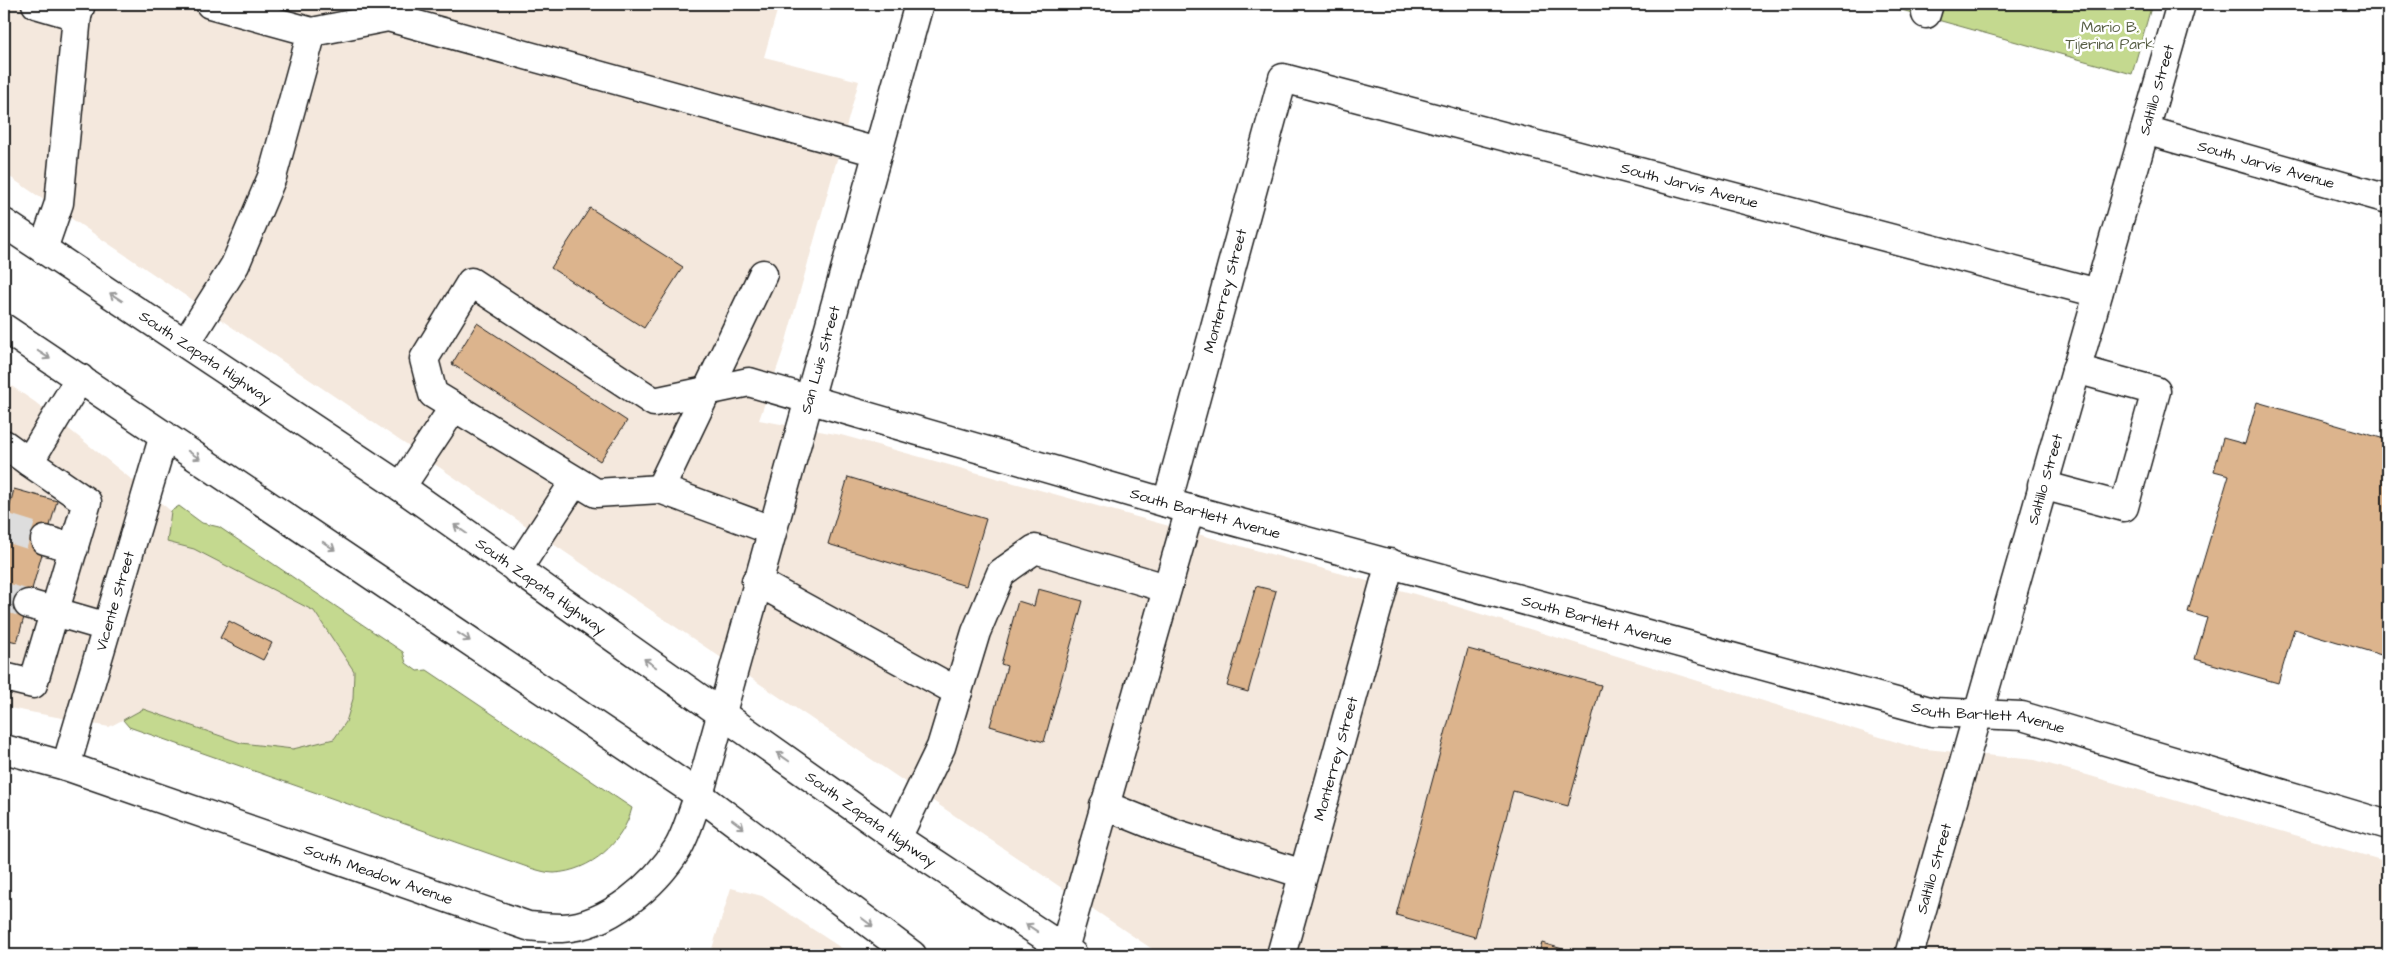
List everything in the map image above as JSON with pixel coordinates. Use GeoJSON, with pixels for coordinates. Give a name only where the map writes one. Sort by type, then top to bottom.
{"type":"FeatureCollection","features":[{"type":"Feature","properties":{"kind":"street"},"geometry":{"type":"LineString","coordinates":[[36,4],[79,10],[59,202],[42,249]]}},
{"type":"Feature","properties":{"kind":"street"},"geometry":{"type":"LineString","coordinates":[[210,4],[312,32],[388,17],[877,152]]}},
{"type":"Feature","properties":{"kind":"street","name":"San Luis Street"},"geometry":{"type":"LineString","coordinates":[[721,713],[756,581],[919,4]]}},
{"type":"Feature","properties":{"kind":"street","name":"Saltillo Street"},"geometry":{"type":"LineString","coordinates":[[1909,955],[2181,4]]}},
{"type":"Feature","properties":{"kind":"street"},"geometry":{"type":"LineString","coordinates":[[186,343],[235,265],[272,177],[312,32]]}},
{"type":"Feature","properties":{"kind":"street","name":"South Jarvis Avenue"},"geometry":{"type":"LineString","coordinates":[[1283,78],[2098,293]]}},
{"type":"Feature","properties":{"kind":"street","name":"Monterrey Street"},"geometry":{"type":"LineString","coordinates":[[1069,952],[1104,805],[1166,588],[1179,506],[1283,78]]}},
{"type":"Feature","properties":{"kind":"street","name":"South Jarvis Avenue"},"geometry":{"type":"LineString","coordinates":[[2145,130],[2388,199]]}},
{"type":"Feature","properties":{"kind":"street","name":"South Zapata Highway"},"geometry":{"type":"LineString","coordinates":[[4,223],[401,487],[897,838],[1069,952]]}},
{"type":"Feature","properties":{"kind":"street"},"geometry":{"type":"LineString","coordinates":[[660,490],[763,274]]}},
{"type":"Feature","properties":{"kind":"street","name":"South Bartlett Avenue"},"geometry":{"type":"LineString","coordinates":[[454,407],[433,394],[424,359],[471,282],[654,402],[749,382],[1179,506],[1933,712],[2022,716],[2388,825]]}},
{"type":"Feature","properties":{"kind":"street"},"geometry":{"type":"LineString","coordinates":[[4,328],[699,795],[912,955]]}},
{"type":"Feature","properties":{"kind":"street"},"geometry":{"type":"LineString","coordinates":[[2042,485],[2124,507],[2156,391],[2076,369]]}},
{"type":"Feature","properties":{"kind":"street"},"geometry":{"type":"LineString","coordinates":[[29,462],[80,378]]}},
{"type":"Feature","properties":{"kind":"street"},"geometry":{"type":"LineString","coordinates":[[401,487],[454,407],[596,493],[660,490],[771,530]]}},
{"type":"Feature","properties":{"kind":"street","name":"Vicente Street"},"geometry":{"type":"LineString","coordinates":[[66,766],[164,435]]}},
{"type":"Feature","properties":{"kind":"street"},"geometry":{"type":"LineString","coordinates":[[4,444],[86,502],[33,684],[4,677]]}},
{"type":"Feature","properties":{"kind":"street"},"geometry":{"type":"LineString","coordinates":[[517,570],[575,481]]}},
{"type":"Feature","properties":{"kind":"street"},"geometry":{"type":"LineString","coordinates":[[45,540],[74,548]]}},
{"type":"Feature","properties":{"kind":"street"},"geometry":{"type":"LineString","coordinates":[[897,838],[941,747],[976,632],[1001,573],[1035,549],[1166,588]]}},
{"type":"Feature","properties":{"kind":"street","name":"Monterrey Street"},"geometry":{"type":"LineString","coordinates":[[1286,954],[1303,874],[1390,563]]}},
{"type":"Feature","properties":{"kind":"street"},"geometry":{"type":"LineString","coordinates":[[756,581],[958,692]]}},
{"type":"Feature","properties":{"kind":"street"},"geometry":{"type":"LineString","coordinates":[[28,604],[107,627]]}},
{"type":"Feature","properties":{"kind":"street","name":"South Meadow Avenue"},"geometry":{"type":"LineString","coordinates":[[4,749],[66,766],[492,915],[528,926],[564,928],[596,919],[628,903],[654,880],[679,847],[699,795],[721,713]]}},
{"type":"Feature","properties":{"kind":"street"},"geometry":{"type":"LineString","coordinates":[[1104,805],[1171,832],[1303,874]]}},
{"type":"Feature","properties":{"kind":"shaded area"},"geometry":{"type":"Polygon","coordinates":[[[4,4],[779,4],[764,57],[859,81],[784,348],[759,420],[841,435],[1429,598],[1916,748],[2035,760],[2388,862],[2388,955],[1161,955],[4,173],[4,4]]]}},
{"type":"Feature","properties":{"kind":"shaded area"},"geometry":{"type":"Polygon","coordinates":[[[4,381],[35,402],[171,511],[167,542],[194,549],[314,611],[354,671],[353,699],[346,722],[334,739],[293,749],[241,743],[143,709],[109,727],[4,707],[4,381]]]}},
{"type":"Feature","properties":{"kind":"shaded area"},"geometry":{"type":"Polygon","coordinates":[[[731,888],[762,896],[852,955],[710,955],[731,888]]]}},
{"type":"Feature","properties":{"kind":"green space","name":"Mario B. Tijerina Park"},"geometry":{"type":"Polygon","coordinates":[[[1880,4],[2152,4],[2132,74],[1880,4]]]}},
{"type":"Feature","properties":{"kind":"green space"},"geometry":{"type":"Polygon","coordinates":[[[179,506],[202,523],[219,527],[403,652],[406,663],[417,671],[427,670],[632,808],[628,821],[621,833],[604,853],[581,867],[554,873],[542,871],[129,727],[123,720],[143,709],[241,743],[293,749],[334,739],[346,722],[353,699],[354,671],[314,611],[194,549],[167,542],[171,511],[179,506]]]}},
{"type":"Feature","properties":{"kind":"building"},"geometry":{"type":"Polygon","coordinates":[[[590,208],[683,267],[644,328],[551,268],[590,208]]]}},
{"type":"Feature","properties":{"kind":"building"},"geometry":{"type":"Polygon","coordinates":[[[477,323],[627,421],[600,461],[452,364],[477,323]]]}},
{"type":"Feature","properties":{"kind":"building"},"geometry":{"type":"Polygon","coordinates":[[[2257,402],[2388,440],[2388,657],[2294,629],[2278,683],[2195,659],[2207,618],[2188,612],[2229,475],[2214,471],[2223,438],[2245,444],[2257,402]]]}},
{"type":"Feature","properties":{"kind":"building"},"geometry":{"type":"Polygon","coordinates":[[[848,477],[986,519],[966,586],[828,544],[848,477]]]}},
{"type":"Feature","properties":{"kind":"building"},"geometry":{"type":"Polygon","coordinates":[[[14,489],[57,501],[17,642],[4,639],[4,529],[14,489]]]}},
{"type":"Feature","properties":{"kind":"building"},"geometry":{"type":"Polygon","coordinates":[[[1256,586],[1276,591],[1248,692],[1227,686],[1256,586]]]}},
{"type":"Feature","properties":{"kind":"building"},"geometry":{"type":"Polygon","coordinates":[[[1038,589],[1083,601],[1044,742],[990,726],[1007,666],[1001,664],[1018,601],[1034,606],[1038,589]]]}},
{"type":"Feature","properties":{"kind":"building"},"geometry":{"type":"Polygon","coordinates":[[[229,621],[272,643],[263,660],[220,638],[229,621]]]}},
{"type":"Feature","properties":{"kind":"building"},"geometry":{"type":"Polygon","coordinates":[[[1468,649],[1601,685],[1568,806],[1513,791],[1475,937],[1396,915],[1468,649]]]}},
{"type":"Feature","properties":{"kind":"building"},"geometry":{"type":"Polygon","coordinates":[[[1542,943],[1583,955],[1538,955],[1542,943]]]}},
{"type":"Feature","properties":{"kind":"tunnel"},"geometry":{"type":"LineString","coordinates":[[4,527],[45,540]]}},
{"type":"Feature","properties":{"kind":"tunnel"},"geometry":{"type":"LineString","coordinates":[[4,597],[28,604]]}}]}
